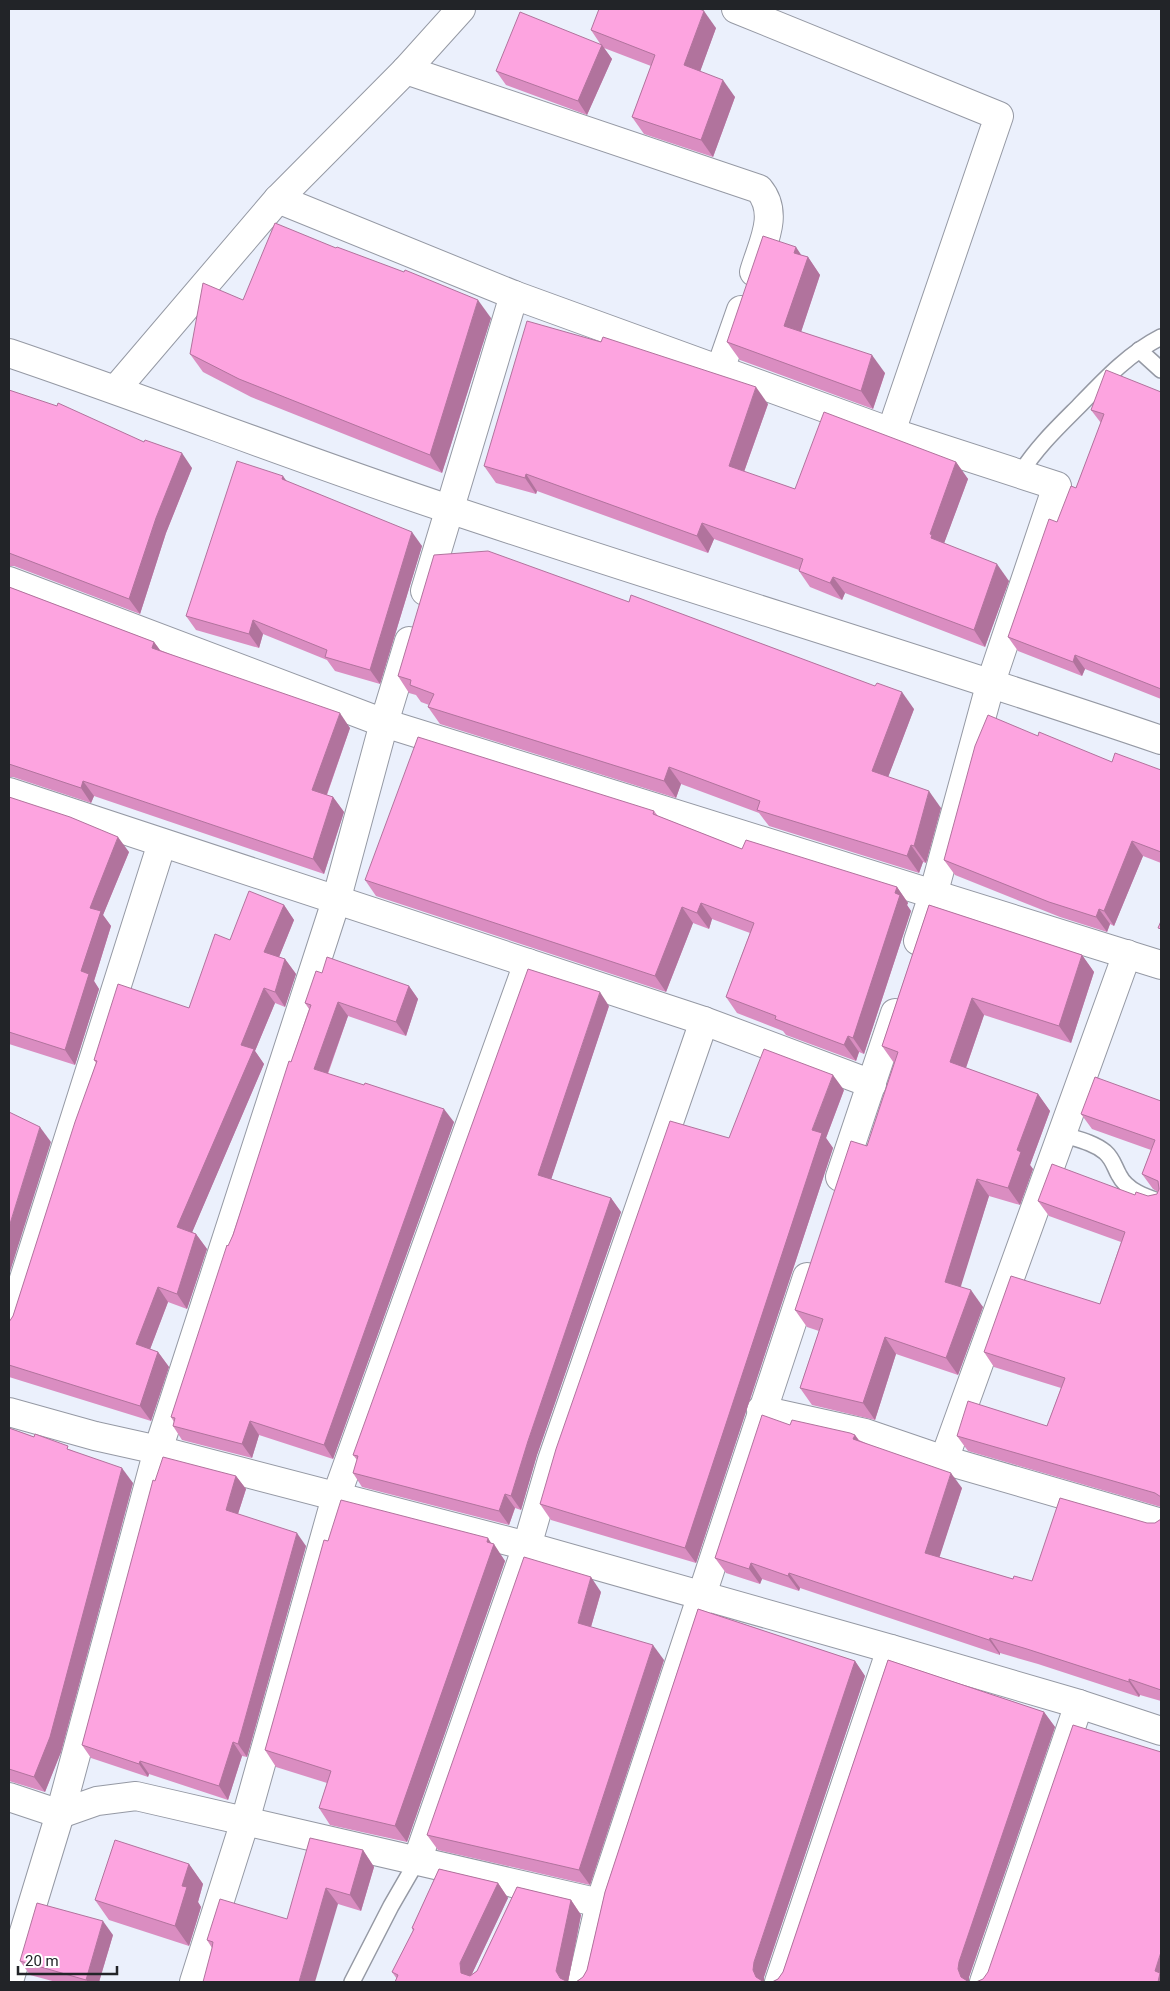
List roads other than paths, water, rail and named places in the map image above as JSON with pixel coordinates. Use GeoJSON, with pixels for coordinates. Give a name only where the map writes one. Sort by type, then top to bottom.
{"type":"FeatureCollection","features":[{"type":"Feature","properties":{"kind":"street"},"geometry":{"type":"LineString","coordinates":[[116,389],[278,199],[406,70],[461,9]]}},
{"type":"Feature","properties":{"kind":"street"},"geometry":{"type":"LineString","coordinates":[[736,9],[999,116],[891,432]]}},
{"type":"Feature","properties":{"kind":"street"},"geometry":{"type":"LineString","coordinates":[[406,70],[759,189],[766,198],[770,219],[720,370]]}},
{"type":"Feature","properties":{"kind":"street"},"geometry":{"type":"LineString","coordinates":[[278,199],[514,295],[891,432],[1056,486],[991,682],[933,895],[912,961]]}},
{"type":"Feature","properties":{"kind":"street"},"geometry":{"type":"LineString","coordinates":[[9,1981],[60,1814],[158,1450],[336,901],[384,723],[514,295]]}},
{"type":"Feature","properties":{"kind":"street"},"geometry":{"type":"LineString","coordinates":[[9,353],[116,389],[450,510],[991,682],[1161,740]]}},
{"type":"Feature","properties":{"kind":"street"},"geometry":{"type":"LineString","coordinates":[[9,581],[384,723],[1161,965]]}},
{"type":"Feature","properties":{"kind":"street"},"geometry":{"type":"LineString","coordinates":[[9,792],[704,1021],[872,1084]]}},
{"type":"Feature","properties":{"kind":"street"},"geometry":{"type":"LineString","coordinates":[[9,1326],[162,843]]}},
{"type":"Feature","properties":{"kind":"street"},"geometry":{"type":"LineString","coordinates":[[944,1460],[1127,954]]}},
{"type":"Feature","properties":{"kind":"street"},"geometry":{"type":"LineString","coordinates":[[194,1982],[245,1821],[336,1497],[528,963]]}},
{"type":"Feature","properties":{"kind":"street"},"geometry":{"type":"LineString","coordinates":[[831,1205],[902,989]]}},
{"type":"Feature","properties":{"kind":"street"},"geometry":{"type":"LineString","coordinates":[[417,1861],[527,1546],[555,1451],[704,1021]]}},
{"type":"Feature","properties":{"kind":"street"},"geometry":{"type":"LineString","coordinates":[[582,1982],[600,1903],[815,1251]]}},
{"type":"Feature","properties":{"kind":"street"},"geometry":{"type":"LineString","coordinates":[[762,1410],[864,1433],[944,1460],[1159,1517]]}},
{"type":"Feature","properties":{"kind":"street"},"geometry":{"type":"LineString","coordinates":[[9,1412],[94,1436],[158,1450],[527,1546],[891,1649],[1079,1704],[1161,1731]]}},
{"type":"Feature","properties":{"kind":"street"},"geometry":{"type":"LineString","coordinates":[[779,1982],[891,1649]]}},
{"type":"Feature","properties":{"kind":"street"},"geometry":{"type":"LineString","coordinates":[[984,1982],[1079,1704]]}},
{"type":"Feature","properties":{"kind":"street"},"geometry":{"type":"LineString","coordinates":[[9,1797],[60,1814],[97,1801],[136,1796],[417,1861],[520,1894],[600,1903]]}},
{"type":"Feature","properties":{"kind":"lane"},"geometry":{"type":"LineString","coordinates":[[1020,474],[1034,451],[1109,376],[1140,350],[1161,337]]}},
{"type":"Feature","properties":{"kind":"lane"},"geometry":{"type":"LineString","coordinates":[[1140,350],[1161,370]]}},
{"type":"Feature","properties":{"kind":"lane"},"geometry":{"type":"LineString","coordinates":[[1061,1134],[1096,1146],[1104,1151],[1111,1158],[1119,1176],[1125,1183],[1144,1196],[1161,1202]]}},
{"type":"Feature","properties":{"kind":"lane"},"geometry":{"type":"LineString","coordinates":[[352,1982],[391,1906],[417,1861]]}}]}
